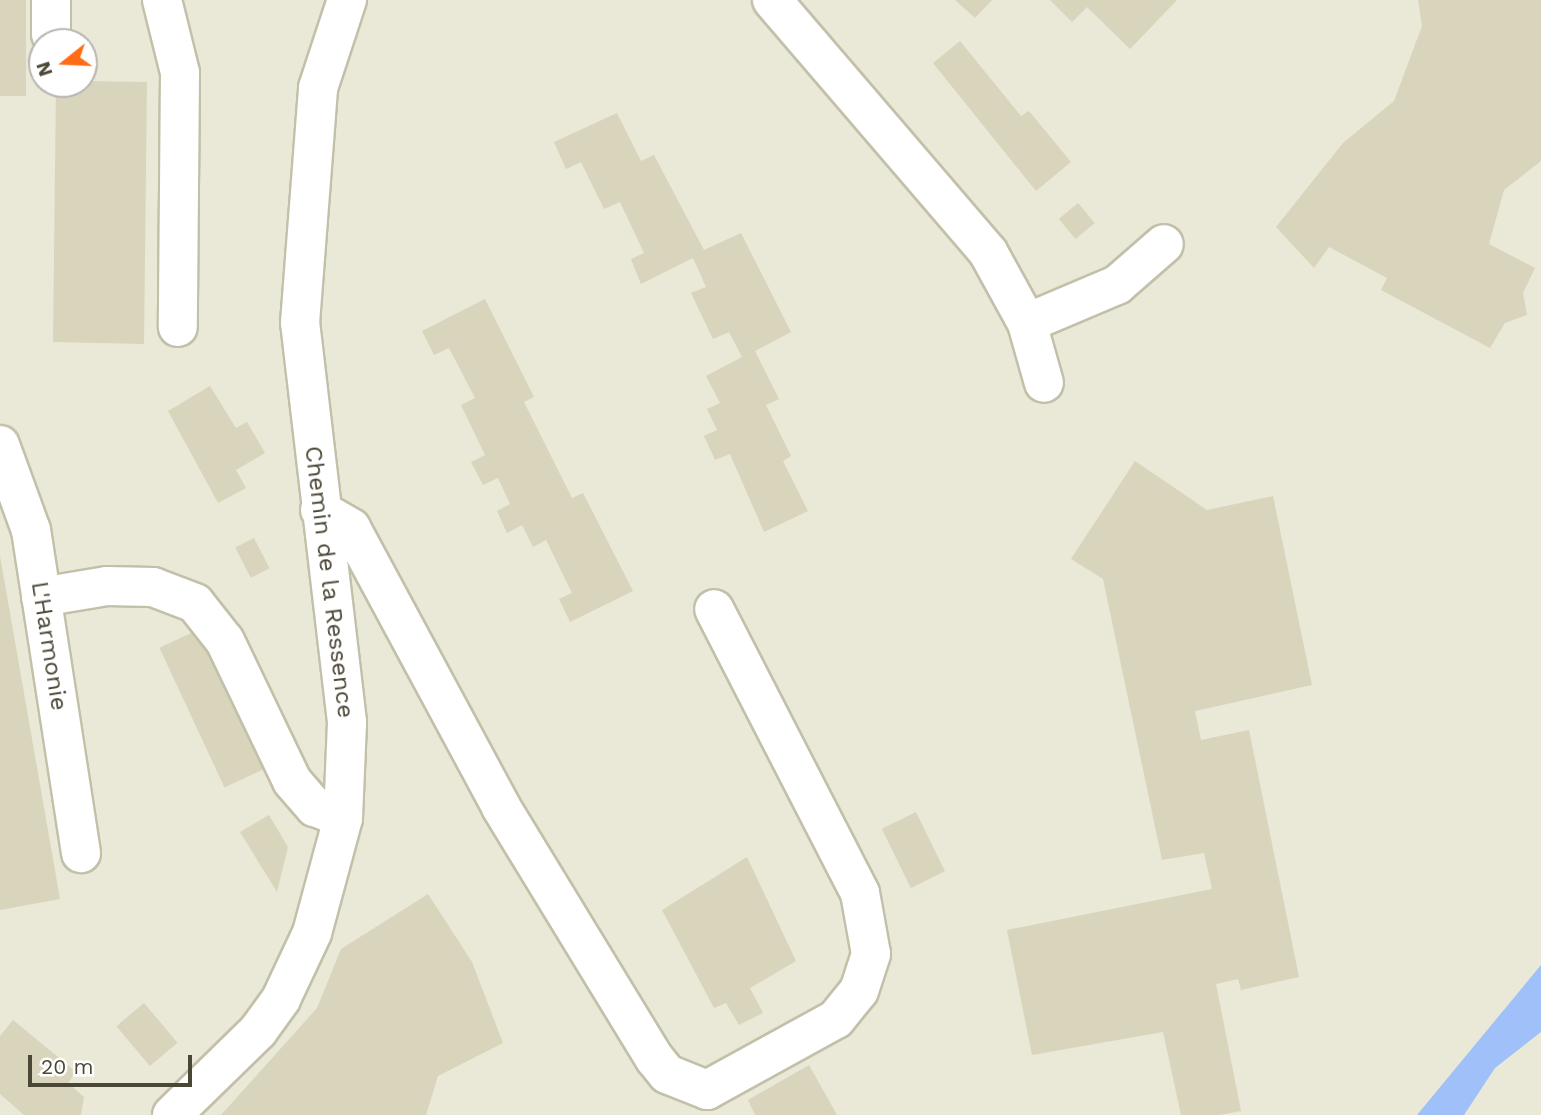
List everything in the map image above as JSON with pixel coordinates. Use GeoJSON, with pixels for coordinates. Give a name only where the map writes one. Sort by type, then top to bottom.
{"type":"FeatureCollection","features":[{"type":"Feature","properties":{"kind":"street"},"geometry":{"type":"LineString","coordinates":[[162,0],[180,73],[178,327]]}},
{"type":"Feature","properties":{"kind":"street","name":"Chemin de la Ressence"},"geometry":{"type":"LineString","coordinates":[[172,1115],[258,1031],[281,999],[312,933],[343,818],[347,722],[300,323],[317,97],[347,0]]}},
{"type":"Feature","properties":{"kind":"street"},"geometry":{"type":"LineString","coordinates":[[772,0],[988,252],[1027,323],[1044,383]]}},
{"type":"Feature","properties":{"kind":"street"},"geometry":{"type":"LineString","coordinates":[[1027,323],[1117,285],[1164,244]]}},
{"type":"Feature","properties":{"kind":"street","name":"L'Harmonie"},"geometry":{"type":"LineString","coordinates":[[0,445],[27,517],[81,853]]}},
{"type":"Feature","properties":{"kind":"street"},"geometry":{"type":"LineString","coordinates":[[320,510],[351,528],[495,796],[655,1059],[680,1082],[707,1090],[836,1018],[859,991],[871,954],[860,893],[714,609]]}},
{"type":"Feature","properties":{"kind":"street"},"geometry":{"type":"LineString","coordinates":[[41,597],[107,586],[153,587],[195,603],[225,640],[292,781],[315,807],[343,818]]}},
{"type":"Feature","properties":{"kind":"shaded area"},"geometry":{"type":"Polygon","coordinates":[[[0,0],[1541,0],[1541,1115],[0,1115],[0,0]]]}},
{"type":"Feature","properties":{"kind":"water"},"geometry":{"type":"Polygon","coordinates":[[[1541,965],[1541,1032],[1495,1068],[1464,1115],[1417,1115],[1541,965]]]}},
{"type":"Feature","properties":{"kind":"building"},"geometry":{"type":"Polygon","coordinates":[[[0,0],[26,0],[26,96],[0,96],[0,0]]]}},
{"type":"Feature","properties":{"kind":"building"},"geometry":{"type":"Polygon","coordinates":[[[955,0],[992,0],[975,18],[955,0]]]}},
{"type":"Feature","properties":{"kind":"building"},"geometry":{"type":"Polygon","coordinates":[[[1050,0],[1177,0],[1130,49],[1087,7],[1072,22],[1050,0]]]}},
{"type":"Feature","properties":{"kind":"building"},"geometry":{"type":"Polygon","coordinates":[[[1418,0],[1541,0],[1541,161],[1504,190],[1489,244],[1535,268],[1523,293],[1527,315],[1505,323],[1490,348],[1381,290],[1387,278],[1329,247],[1314,268],[1276,227],[1343,143],[1394,101],[1422,26],[1418,0]]]}},
{"type":"Feature","properties":{"kind":"building"},"geometry":{"type":"Polygon","coordinates":[[[960,41],[1021,116],[1029,111],[1071,162],[1036,191],[933,63],[960,41]]]}},
{"type":"Feature","properties":{"kind":"building"},"geometry":{"type":"Polygon","coordinates":[[[98,81],[147,82],[144,344],[53,342],[56,98],[98,98],[98,81]]]}},
{"type":"Feature","properties":{"kind":"building"},"geometry":{"type":"Polygon","coordinates":[[[617,113],[641,161],[654,155],[704,250],[741,233],[791,332],[755,351],[779,399],[766,405],[791,456],[783,461],[808,511],[764,532],[730,454],[715,460],[704,436],[717,430],[707,409],[720,403],[706,376],[742,357],[729,332],[713,339],[691,293],[706,287],[693,258],[641,284],[631,259],[644,253],[620,202],[604,209],[581,162],[566,169],[554,142],[617,113]]]}},
{"type":"Feature","properties":{"kind":"building"},"geometry":{"type":"Polygon","coordinates":[[[1078,203],[1095,223],[1076,239],[1059,219],[1078,203]]]}},
{"type":"Feature","properties":{"kind":"building"},"geometry":{"type":"Polygon","coordinates":[[[485,299],[534,397],[524,402],[572,498],[583,493],[633,591],[570,622],[559,599],[572,593],[546,540],[533,547],[522,525],[507,533],[497,511],[510,504],[498,478],[483,485],[471,462],[485,455],[461,405],[475,398],[449,348],[434,355],[422,331],[485,299]]]}},
{"type":"Feature","properties":{"kind":"building"},"geometry":{"type":"Polygon","coordinates":[[[210,386],[236,428],[247,422],[265,453],[236,470],[246,488],[218,503],[168,411],[210,386]]]}},
{"type":"Feature","properties":{"kind":"building"},"geometry":{"type":"Polygon","coordinates":[[[1135,461],[1207,510],[1273,496],[1312,685],[1195,711],[1201,740],[1249,730],[1299,977],[1241,990],[1238,979],[1216,984],[1241,1111],[1219,1115],[1181,1115],[1163,1032],[1032,1055],[1007,930],[1212,889],[1204,853],[1162,860],[1103,579],[1071,559],[1135,461]]]}},
{"type":"Feature","properties":{"kind":"building"},"geometry":{"type":"Polygon","coordinates":[[[254,538],[269,568],[251,578],[235,548],[254,538]]]}},
{"type":"Feature","properties":{"kind":"building"},"geometry":{"type":"Polygon","coordinates":[[[0,556],[60,899],[0,910],[0,556]]]}},
{"type":"Feature","properties":{"kind":"building"},"geometry":{"type":"Polygon","coordinates":[[[202,628],[267,768],[224,787],[159,648],[202,628]]]}},
{"type":"Feature","properties":{"kind":"building"},"geometry":{"type":"Polygon","coordinates":[[[916,812],[945,871],[911,888],[882,829],[916,812]]]}},
{"type":"Feature","properties":{"kind":"building"},"geometry":{"type":"Polygon","coordinates":[[[269,815],[288,847],[277,892],[240,832],[269,815]]]}},
{"type":"Feature","properties":{"kind":"building"},"geometry":{"type":"Polygon","coordinates":[[[747,857],[796,961],[750,988],[763,1013],[739,1025],[726,1003],[714,1008],[662,910],[747,857]]]}},
{"type":"Feature","properties":{"kind":"building"},"geometry":{"type":"Polygon","coordinates":[[[428,894],[472,962],[503,1043],[438,1076],[426,1115],[221,1115],[317,1008],[341,949],[428,894]]]}},
{"type":"Feature","properties":{"kind":"building"},"geometry":{"type":"Polygon","coordinates":[[[144,1003],[177,1043],[150,1066],[116,1026],[144,1003]]]}},
{"type":"Feature","properties":{"kind":"building"},"geometry":{"type":"Polygon","coordinates":[[[13,1020],[76,1072],[68,1083],[84,1097],[81,1115],[24,1115],[0,1094],[0,1036],[13,1020]]]}},
{"type":"Feature","properties":{"kind":"building"},"geometry":{"type":"Polygon","coordinates":[[[809,1065],[837,1115],[755,1115],[748,1100],[809,1065]]]}}]}
